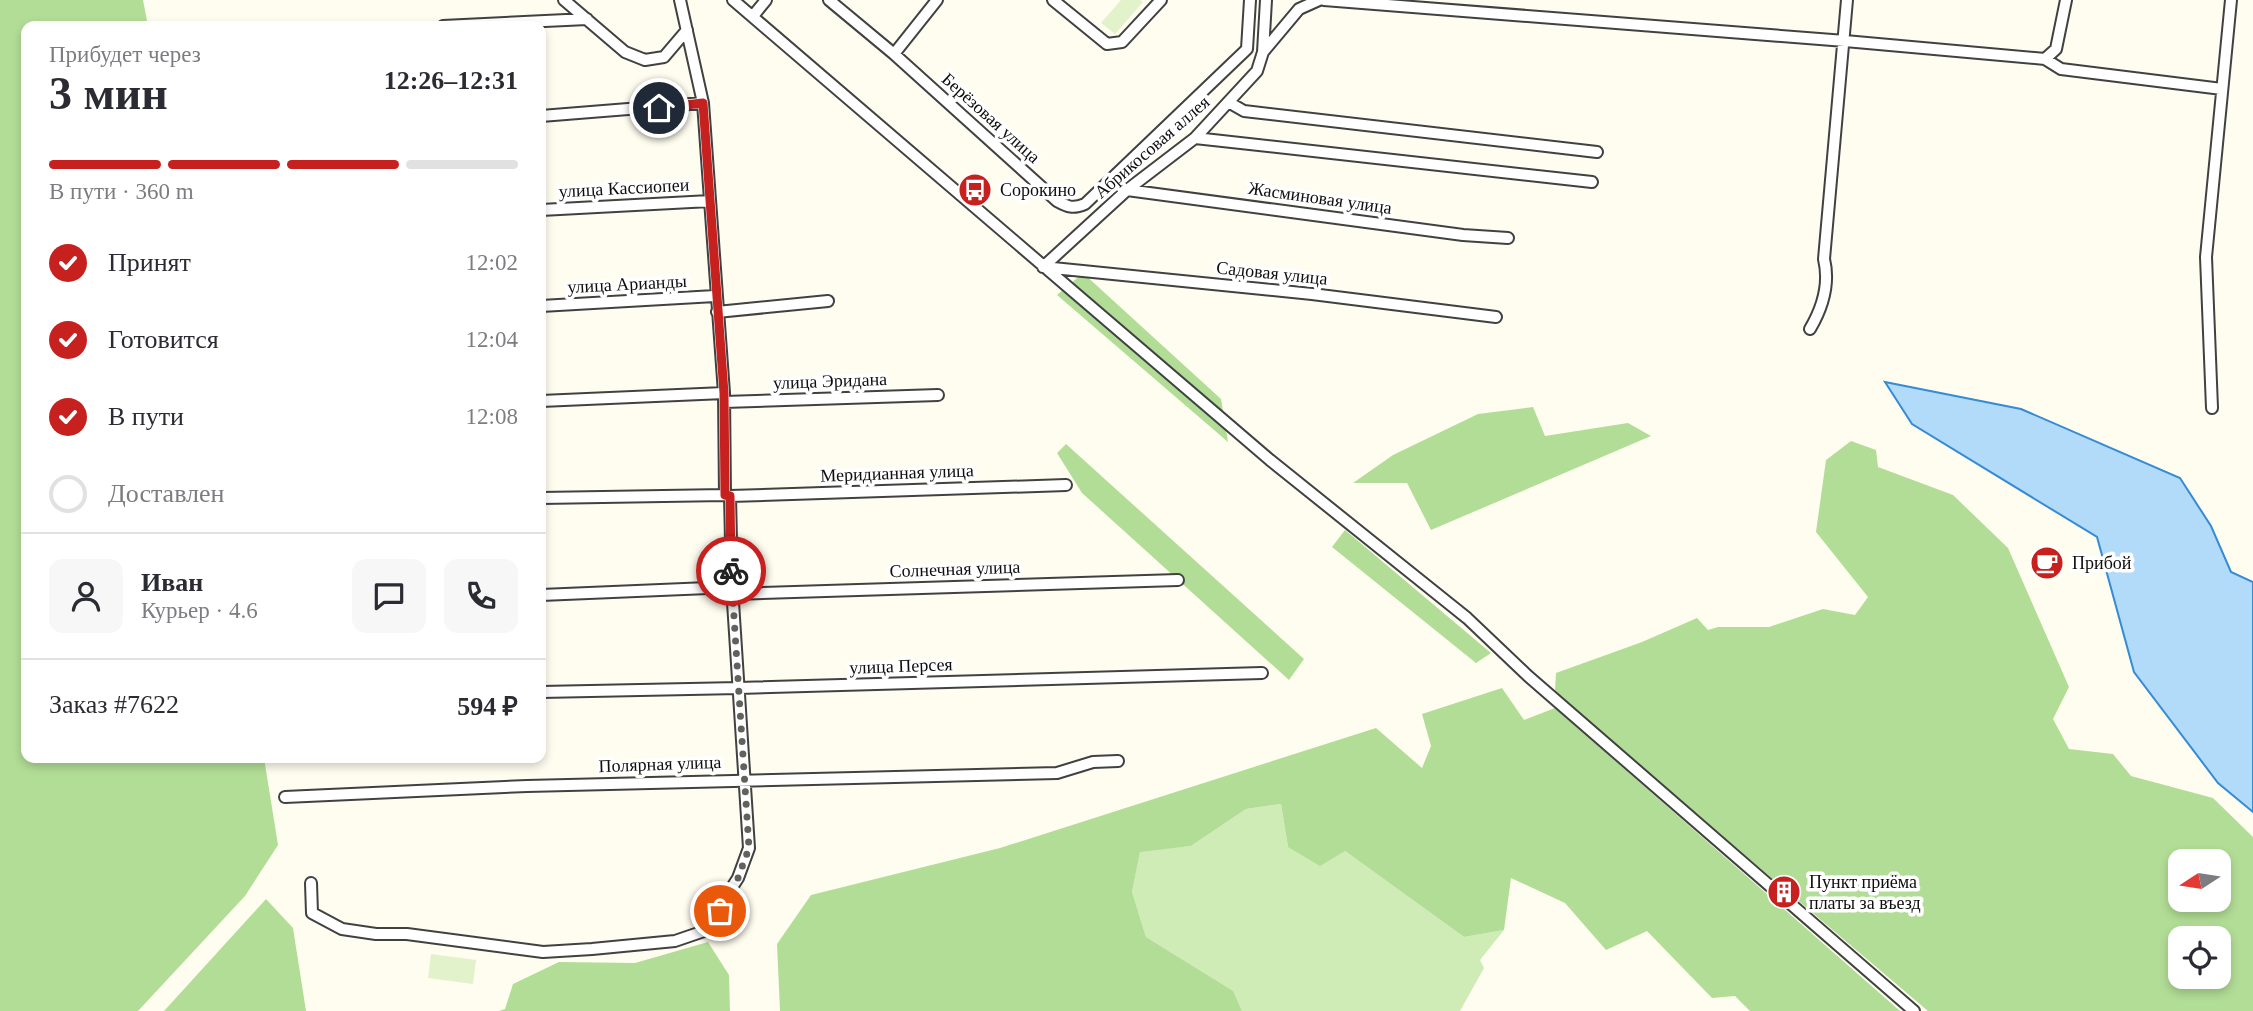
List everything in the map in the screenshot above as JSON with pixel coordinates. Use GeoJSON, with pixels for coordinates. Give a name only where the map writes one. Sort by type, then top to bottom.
{"type":"FeatureCollection","features":[{"type":"Feature","properties":{"kind":"street"},"geometry":{"type":"LineString","coordinates":[[564,0],[625,52],[645,60],[664,57],[687,30]]}},
{"type":"Feature","properties":{"kind":"street"},"geometry":{"type":"LineString","coordinates":[[312,883],[312,912],[342,929],[376,934],[407,934],[543,952],[675,941],[713,928],[727,895],[738,878],[749,848],[727,495],[724,397],[703,103],[681,0]]}},
{"type":"Feature","properties":{"kind":"street"},"geometry":{"type":"LineString","coordinates":[[733,0],[1270,460],[1467,618],[1528,676],[1914,1011]]}},
{"type":"Feature","properties":{"kind":"street"},"geometry":{"type":"LineString","coordinates":[[753,16],[766,0]]}},
{"type":"Feature","properties":{"kind":"street","name":"Берёзовая улица"},"geometry":{"type":"LineString","coordinates":[[829,0],[894,54],[1057,201],[1076,208],[1085,204],[1247,49],[1250,0]]}},
{"type":"Feature","properties":{"kind":"street"},"geometry":{"type":"LineString","coordinates":[[894,54],[937,0]]}},
{"type":"Feature","properties":{"kind":"street"},"geometry":{"type":"LineString","coordinates":[[1053,0],[1107,44],[1122,42],[1161,0]]}},
{"type":"Feature","properties":{"kind":"street","name":"Абрикосовая аллея"},"geometry":{"type":"LineString","coordinates":[[1043,267],[1127,190],[1195,138],[1257,71],[1263,52],[1266,0]]}},
{"type":"Feature","properties":{"kind":"street"},"geometry":{"type":"LineString","coordinates":[[1263,52],[1298,9],[1322,0],[1845,41],[2045,60],[2061,69],[2222,89]]}},
{"type":"Feature","properties":{"kind":"street"},"geometry":{"type":"LineString","coordinates":[[1810,329],[1824,302],[1824,259],[1847,0]]}},
{"type":"Feature","properties":{"kind":"street"},"geometry":{"type":"LineString","coordinates":[[2045,60],[2056,49],[2066,0]]}},
{"type":"Feature","properties":{"kind":"street"},"geometry":{"type":"LineString","coordinates":[[2212,408],[2206,257],[2231,0]]}},
{"type":"Feature","properties":{"kind":"street"},"geometry":{"type":"LineString","coordinates":[[546,21],[587,19]]}},
{"type":"Feature","properties":{"kind":"street"},"geometry":{"type":"LineString","coordinates":[[546,116],[703,103]]}},
{"type":"Feature","properties":{"kind":"street"},"geometry":{"type":"LineString","coordinates":[[1230,103],[1244,111],[1597,152]]}},
{"type":"Feature","properties":{"kind":"street"},"geometry":{"type":"LineString","coordinates":[[1195,138],[1592,182]]}},
{"type":"Feature","properties":{"kind":"street","name":"Жасминовая улица"},"geometry":{"type":"LineString","coordinates":[[1127,190],[1463,235],[1508,238]]}},
{"type":"Feature","properties":{"kind":"street","name":"улица Кассиопеи"},"geometry":{"type":"LineString","coordinates":[[546,210],[710,201]]}},
{"type":"Feature","properties":{"kind":"street","name":"Садовая улица"},"geometry":{"type":"LineString","coordinates":[[1043,267],[1311,294],[1496,317]]}},
{"type":"Feature","properties":{"kind":"street","name":"улица Арианды"},"geometry":{"type":"LineString","coordinates":[[546,306],[715,296]]}},
{"type":"Feature","properties":{"kind":"street"},"geometry":{"type":"LineString","coordinates":[[717,312],[828,301]]}},
{"type":"Feature","properties":{"kind":"street","name":"улица Эридана"},"geometry":{"type":"LineString","coordinates":[[546,401],[938,395]]}},
{"type":"Feature","properties":{"kind":"street","name":"Меридианная улица"},"geometry":{"type":"LineString","coordinates":[[546,498],[1066,485]]}},
{"type":"Feature","properties":{"kind":"street","name":"Солнечная улица"},"geometry":{"type":"LineString","coordinates":[[546,595],[1178,580]]}},
{"type":"Feature","properties":{"kind":"street","name":"улица Персея"},"geometry":{"type":"LineString","coordinates":[[546,692],[1262,673]]}},
{"type":"Feature","properties":{"kind":"street","name":"Полярная улица"},"geometry":{"type":"LineString","coordinates":[[285,797],[540,785],[1057,773],[1093,762],[1118,761]]}},
{"type":"Feature","properties":{"kind":"green space"},"geometry":{"type":"Polygon","coordinates":[[[0,0],[143,0],[147,21],[21,21],[21,763],[265,763],[278,845],[245,896],[138,1011],[0,1011],[0,0]]]}},
{"type":"Feature","properties":{"kind":"green space"},"geometry":{"type":"Polygon","coordinates":[[[1121,0],[1143,2],[1115,34],[1101,23],[1121,0]]]}},
{"type":"Feature","properties":{"kind":"green space"},"geometry":{"type":"Polygon","coordinates":[[[1083,273],[1221,399],[1228,442],[1057,295],[1083,273]]]}},
{"type":"Feature","properties":{"kind":"green space"},"geometry":{"type":"Polygon","coordinates":[[[1533,407],[1545,436],[1628,423],[1651,436],[1431,530],[1407,483],[1353,483],[1393,455],[1478,414],[1533,407]]]}},
{"type":"Feature","properties":{"kind":"green space"},"geometry":{"type":"Polygon","coordinates":[[[1851,441],[1876,450],[1878,467],[1953,495],[2008,548],[2069,687],[2053,719],[2069,749],[2113,754],[2131,776],[2213,798],[2253,837],[2253,1011],[1928,1011],[1569,706],[1555,690],[1556,673],[1642,642],[1697,618],[1708,630],[1718,627],[1769,627],[1823,609],[1855,615],[1868,597],[1816,532],[1826,460],[1851,441]]]}},
{"type":"Feature","properties":{"kind":"green space"},"geometry":{"type":"Polygon","coordinates":[[[1066,444],[1304,659],[1289,680],[1082,493],[1057,453],[1066,444]]]}},
{"type":"Feature","properties":{"kind":"green space"},"geometry":{"type":"Polygon","coordinates":[[[1345,530],[1491,653],[1476,663],[1332,547],[1345,530]]]}},
{"type":"Feature","properties":{"kind":"green space"},"geometry":{"type":"Polygon","coordinates":[[[1502,688],[1524,720],[1555,708],[1900,1011],[1750,1011],[1735,996],[1712,998],[1647,931],[1606,950],[1565,903],[1511,878],[1504,930],[1464,937],[1345,851],[1320,866],[1288,847],[1281,804],[1246,809],[1191,846],[1140,852],[1132,892],[1146,937],[1233,991],[1242,1011],[780,1011],[777,944],[811,895],[1000,848],[1376,728],[1422,768],[1431,746],[1422,714],[1502,688]]]}},
{"type":"Feature","properties":{"kind":"green space"},"geometry":{"type":"Polygon","coordinates":[[[1281,804],[1288,847],[1345,851],[1464,937],[1504,930],[1480,960],[1484,968],[1460,1011],[1242,1011],[1232,991],[1146,937],[1132,892],[1140,851],[1191,846],[1246,809],[1281,804]]]}},
{"type":"Feature","properties":{"kind":"green space"},"geometry":{"type":"Polygon","coordinates":[[[266,899],[293,928],[306,1011],[164,1011],[266,899]]]}},
{"type":"Feature","properties":{"kind":"green space"},"geometry":{"type":"Polygon","coordinates":[[[708,942],[729,975],[730,1011],[499,1011],[505,1009],[513,984],[559,962],[635,963],[708,942]]]}},
{"type":"Feature","properties":{"kind":"green space"},"geometry":{"type":"Polygon","coordinates":[[[431,954],[476,960],[473,984],[428,978],[431,954]]]}},
{"type":"Feature","properties":{"kind":"water"},"geometry":{"type":"Polygon","coordinates":[[[1885,382],[2021,409],[2180,478],[2211,526],[2231,572],[2253,582],[2253,812],[2218,783],[2134,672],[2097,537],[1912,424],[1885,382]]]}},
{"type":"Feature","properties":{"kind":"way so far"},"geometry":{"type":"LineString","coordinates":[[720,911],[738,878],[749,848],[731,571]]}},
{"type":"Feature","properties":{"kind":"place","name":"Сорокино"},"geometry":{"type":"Point","coordinates":[975,190]}},
{"type":"Feature","properties":{"kind":"place","name":"Прибой"},"geometry":{"type":"Point","coordinates":[2047,563]}},
{"type":"Feature","properties":{"kind":"place","name":"Пункт приёма платы за въезд"},"geometry":{"type":"Point","coordinates":[1784,892]}},
{"type":"Feature","properties":{"kind":"route"},"geometry":{"type":"LineString","coordinates":[[659,108],[703,103],[724,393],[725,495],[730,496],[731,571]]}}]}
